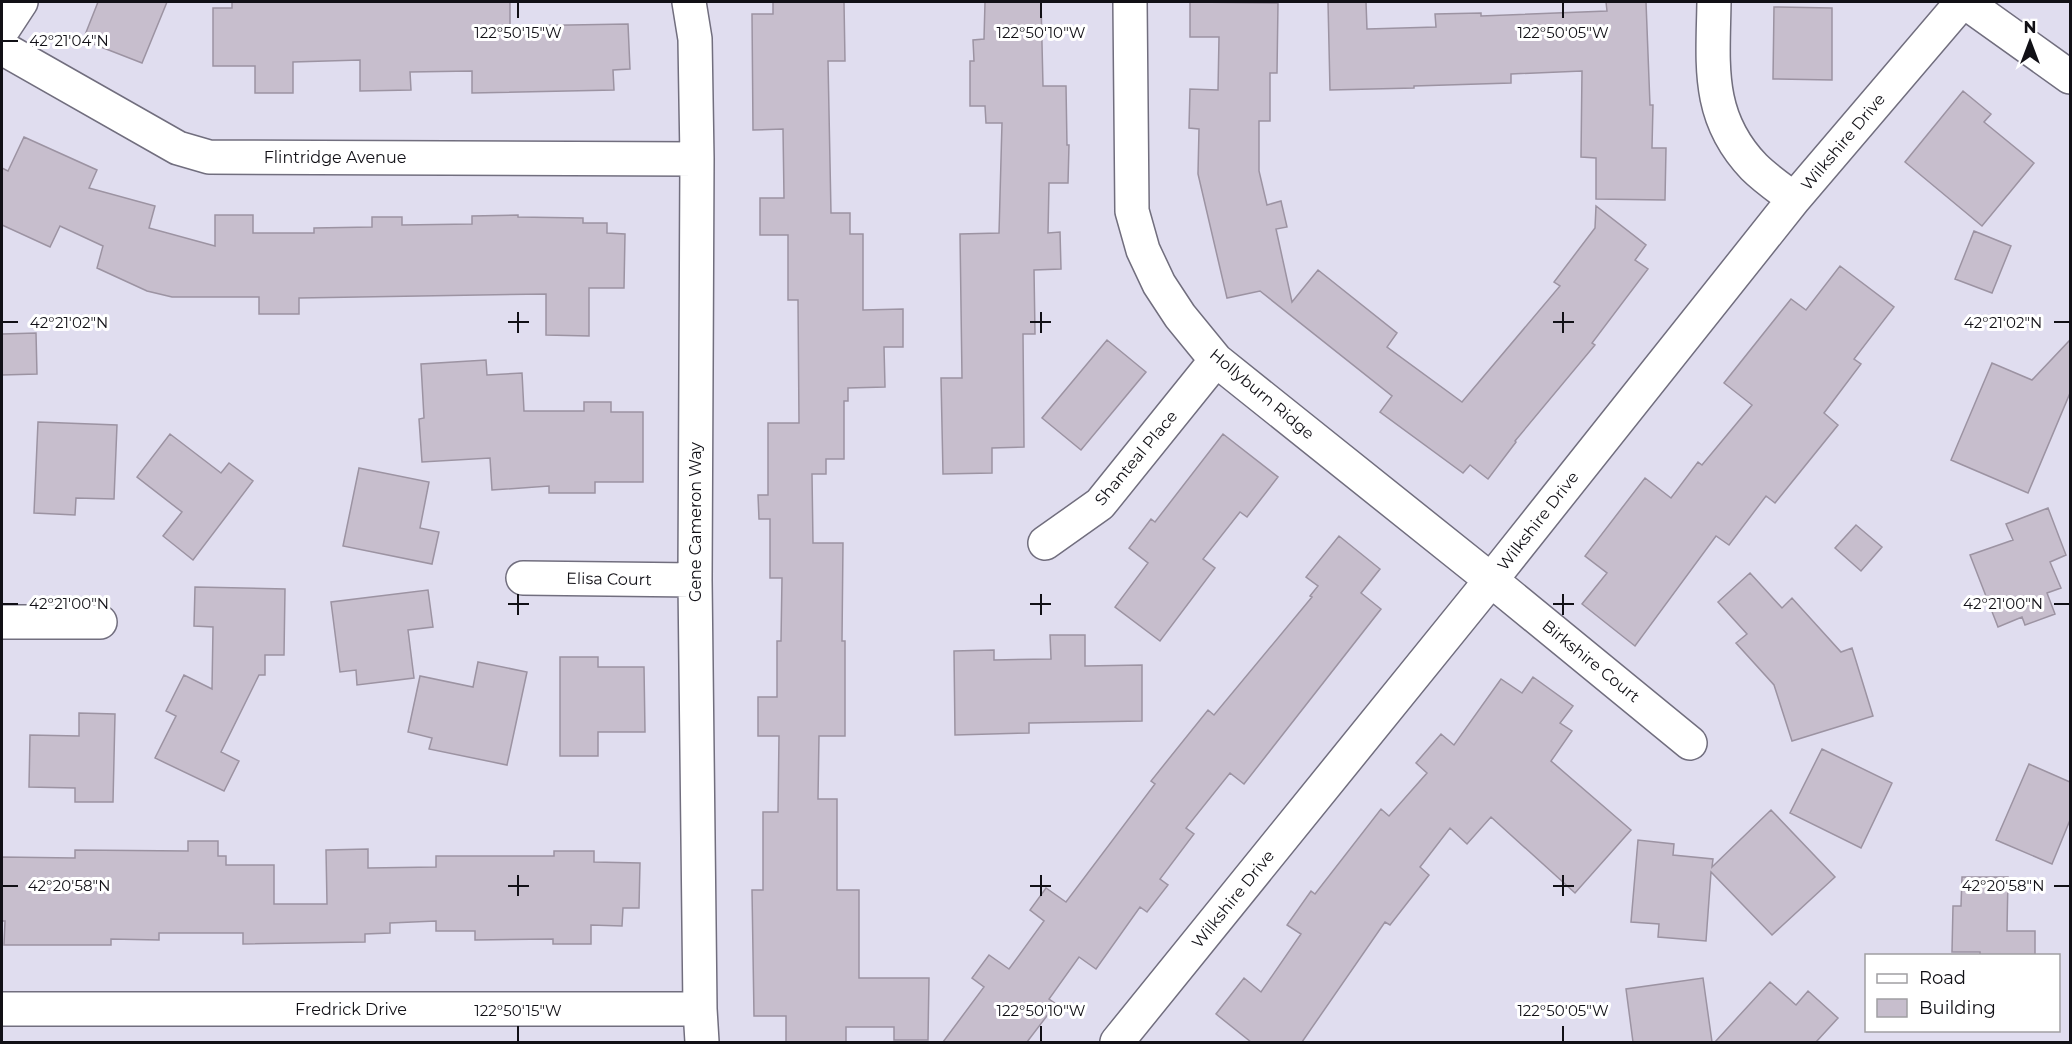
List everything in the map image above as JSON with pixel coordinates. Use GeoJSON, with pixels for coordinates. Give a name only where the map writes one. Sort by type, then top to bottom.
{"type":"FeatureCollection","features":[{"type":"Feature","properties":{"kind":"street"},"geometry":{"type":"LineString","coordinates":[[2,31],[21,2]]}},
{"type":"Feature","properties":{"kind":"street","name":"Gene Cameron Way"},"geometry":{"type":"LineString","coordinates":[[689,2],[695,39],[697,159],[695,580],[702,1042]]}},
{"type":"Feature","properties":{"kind":"street","name":"Hollyburn Ridge"},"geometry":{"type":"LineString","coordinates":[[1130,2],[1132,211],[1143,250],[1159,284],[1180,316],[1216,360],[1491,580]]}},
{"type":"Feature","properties":{"kind":"street"},"geometry":{"type":"LineString","coordinates":[[1714,2],[1713,80],[1719,108],[1731,137],[1754,167],[1794,200]]}},
{"type":"Feature","properties":{"kind":"street"},"geometry":{"type":"LineString","coordinates":[[1964,2],[2070,77]]}},
{"type":"Feature","properties":{"kind":"street","name":"Wilkshire Drive"},"geometry":{"type":"LineString","coordinates":[[1126,1039],[1794,200],[1964,2]]}},
{"type":"Feature","properties":{"kind":"street","name":"Flintridge Avenue"},"geometry":{"type":"LineString","coordinates":[[2,48],[178,148],[209,157],[697,159]]}},
{"type":"Feature","properties":{"kind":"street","name":"Shanteal Place"},"geometry":{"type":"LineString","coordinates":[[1045,543],[1100,504],[1216,360]]}},
{"type":"Feature","properties":{"kind":"street","name":"Elisa Court"},"geometry":{"type":"LineString","coordinates":[[523,578],[695,580]]}},
{"type":"Feature","properties":{"kind":"street","name":"Birkshire Court"},"geometry":{"type":"LineString","coordinates":[[1491,580],[1690,743]]}},
{"type":"Feature","properties":{"kind":"street"},"geometry":{"type":"LineString","coordinates":[[2,622],[100,622]]}},
{"type":"Feature","properties":{"kind":"street","name":"Fredrick Drive"},"geometry":{"type":"LineString","coordinates":[[2,1009],[700,1009]]}},
{"type":"Feature","properties":{"kind":"building"},"geometry":{"type":"Polygon","coordinates":[[[98,2],[167,2],[142,63],[83,40],[98,2]]]}},
{"type":"Feature","properties":{"kind":"building"},"geometry":{"type":"Polygon","coordinates":[[[232,2],[510,2],[510,26],[628,24],[630,69],[613,70],[614,90],[472,93],[472,71],[410,72],[411,90],[360,91],[360,60],[293,62],[293,93],[255,93],[255,66],[213,66],[213,8],[232,8],[232,2]]]}},
{"type":"Feature","properties":{"kind":"building"},"geometry":{"type":"Polygon","coordinates":[[[773,2],[844,2],[845,61],[828,61],[831,213],[850,213],[850,234],[863,234],[863,310],[903,309],[903,347],[884,347],[885,387],[848,388],[848,401],[844,401],[844,459],[826,459],[826,474],[812,474],[813,543],[843,543],[842,641],[845,641],[845,736],[819,736],[818,799],[837,799],[837,890],[859,890],[859,978],[929,978],[928,1040],[894,1040],[894,1027],[846,1027],[846,1042],[786,1042],[786,1016],[754,1016],[752,890],[763,890],[763,812],[778,812],[779,736],[758,736],[758,697],[777,697],[777,641],[781,641],[782,578],[770,578],[770,519],[759,519],[758,495],[768,495],[768,423],[799,423],[798,300],[788,300],[788,235],[760,235],[760,198],[784,198],[783,129],[753,130],[752,14],[773,14],[773,2]]]}},
{"type":"Feature","properties":{"kind":"building"},"geometry":{"type":"Polygon","coordinates":[[[985,2],[1041,2],[1043,86],[1066,86],[1068,183],[1049,183],[1048,233],[1060,232],[1061,269],[1034,270],[1035,334],[1023,334],[1024,447],[992,448],[992,473],[943,474],[941,378],[962,378],[960,234],[999,233],[1002,123],[986,123],[985,106],[970,106],[970,61],[974,61],[973,40],[984,39],[985,2]]]}},
{"type":"Feature","properties":{"kind":"building"},"geometry":{"type":"Polygon","coordinates":[[[1190,2],[1278,3],[1277,73],[1270,73],[1270,121],[1259,121],[1259,171],[1267,205],[1281,201],[1287,227],[1276,229],[1292,302],[1318,270],[1397,333],[1387,347],[1462,402],[1560,286],[1554,282],[1595,228],[1596,206],[1646,245],[1635,260],[1648,269],[1592,343],[1595,345],[1515,441],[1488,479],[1470,465],[1463,473],[1380,412],[1392,396],[1260,291],[1227,298],[1198,174],[1199,129],[1189,128],[1190,89],[1218,90],[1219,37],[1190,37],[1190,2]]]}},
{"type":"Feature","properties":{"kind":"building"},"geometry":{"type":"Polygon","coordinates":[[[1328,2],[1366,2],[1367,29],[1436,27],[1435,14],[1481,13],[1481,16],[1607,11],[1606,2],[1646,2],[1650,105],[1653,105],[1652,148],[1666,148],[1665,200],[1596,199],[1596,158],[1581,157],[1582,71],[1511,74],[1511,83],[1330,90],[1328,2]]]}},
{"type":"Feature","properties":{"kind":"building"},"geometry":{"type":"Polygon","coordinates":[[[1774,7],[1832,8],[1832,80],[1773,79],[1774,7]]]}},
{"type":"Feature","properties":{"kind":"building"},"geometry":{"type":"Polygon","coordinates":[[[1963,91],[1991,114],[1984,122],[2034,163],[1982,226],[1905,162],[1963,91]]]}},
{"type":"Feature","properties":{"kind":"building"},"geometry":{"type":"Polygon","coordinates":[[[24,137],[97,170],[89,188],[155,206],[149,228],[215,246],[215,215],[253,215],[253,233],[314,233],[314,228],[372,227],[372,217],[402,217],[402,225],[472,224],[472,216],[518,215],[518,217],[583,218],[583,223],[607,223],[607,233],[625,234],[624,288],[589,288],[589,336],[546,335],[546,294],[299,298],[299,314],[259,314],[259,297],[172,297],[147,291],[97,268],[103,246],[60,226],[50,247],[2,225],[2,168],[8,171],[24,137]]]}},
{"type":"Feature","properties":{"kind":"building"},"geometry":{"type":"Polygon","coordinates":[[[1974,231],[2011,246],[1992,293],[1955,279],[1974,231]]]}},
{"type":"Feature","properties":{"kind":"building"},"geometry":{"type":"Polygon","coordinates":[[[1840,266],[1894,307],[1854,359],[1861,364],[1824,413],[1838,425],[1775,503],[1766,496],[1729,545],[1716,536],[1635,646],[1582,604],[1607,573],[1585,556],[1645,478],[1671,498],[1698,462],[1702,465],[1752,405],[1724,383],[1791,299],[1806,310],[1840,266]]]}},
{"type":"Feature","properties":{"kind":"building"},"geometry":{"type":"Polygon","coordinates":[[[36,333],[37,374],[2,375],[2,334],[36,333]]]}},
{"type":"Feature","properties":{"kind":"building"},"geometry":{"type":"Polygon","coordinates":[[[1107,340],[1146,372],[1081,450],[1042,418],[1107,340]]]}},
{"type":"Feature","properties":{"kind":"building"},"geometry":{"type":"Polygon","coordinates":[[[2070,340],[2070,393],[2028,493],[1951,460],[1992,363],[2032,380],[2070,340]]]}},
{"type":"Feature","properties":{"kind":"building"},"geometry":{"type":"Polygon","coordinates":[[[486,360],[487,375],[522,373],[524,411],[584,411],[584,402],[611,402],[611,412],[643,412],[643,482],[595,482],[595,493],[549,493],[549,486],[492,490],[490,458],[422,462],[419,419],[424,418],[421,364],[486,360]]]}},
{"type":"Feature","properties":{"kind":"building"},"geometry":{"type":"Polygon","coordinates":[[[38,422],[117,425],[114,499],[76,498],[75,515],[34,513],[38,422]]]}},
{"type":"Feature","properties":{"kind":"building"},"geometry":{"type":"Polygon","coordinates":[[[170,434],[221,473],[229,463],[253,481],[193,560],[163,536],[182,512],[137,477],[170,434]]]}},
{"type":"Feature","properties":{"kind":"building"},"geometry":{"type":"Polygon","coordinates":[[[1223,434],[1278,477],[1247,517],[1240,512],[1203,559],[1215,568],[1160,641],[1115,607],[1148,563],[1129,548],[1151,519],[1155,522],[1223,434]]]}},
{"type":"Feature","properties":{"kind":"building"},"geometry":{"type":"Polygon","coordinates":[[[359,468],[429,482],[420,528],[439,532],[432,564],[343,546],[359,468]]]}},
{"type":"Feature","properties":{"kind":"building"},"geometry":{"type":"Polygon","coordinates":[[[2048,508],[2066,555],[2050,562],[2061,588],[2047,593],[2055,614],[2025,625],[2022,617],[1998,627],[1970,555],[2013,540],[2006,524],[2048,508]]]}},
{"type":"Feature","properties":{"kind":"building"},"geometry":{"type":"Polygon","coordinates":[[[1856,525],[1882,547],[1861,571],[1835,548],[1856,525]]]}},
{"type":"Feature","properties":{"kind":"building"},"geometry":{"type":"Polygon","coordinates":[[[1339,536],[1380,569],[1361,593],[1381,609],[1244,784],[1230,773],[1186,828],[1194,834],[1160,879],[1168,885],[1147,912],[1140,907],[1096,969],[1079,957],[1049,999],[1056,1004],[1027,1042],[943,1042],[984,987],[972,978],[989,955],[1009,969],[1044,921],[1030,910],[1046,888],[1066,902],[1155,784],[1151,781],[1208,710],[1214,715],[1312,597],[1310,596],[1318,586],[1306,577],[1339,536]]]}},
{"type":"Feature","properties":{"kind":"building"},"geometry":{"type":"Polygon","coordinates":[[[1750,573],[1782,608],[1792,598],[1841,652],[1852,648],[1873,716],[1792,741],[1774,685],[1736,643],[1747,634],[1718,602],[1750,573]]]}},
{"type":"Feature","properties":{"kind":"building"},"geometry":{"type":"Polygon","coordinates":[[[195,587],[285,589],[284,655],[265,655],[265,675],[259,675],[221,752],[239,761],[224,791],[155,758],[176,716],[166,711],[184,675],[212,689],[213,627],[194,626],[195,587]]]}},
{"type":"Feature","properties":{"kind":"building"},"geometry":{"type":"Polygon","coordinates":[[[428,590],[433,627],[408,630],[414,678],[357,685],[356,670],[340,672],[331,602],[428,590]]]}},
{"type":"Feature","properties":{"kind":"building"},"geometry":{"type":"Polygon","coordinates":[[[1050,635],[1085,635],[1085,666],[1142,665],[1142,721],[1029,723],[1029,733],[955,735],[954,651],[994,650],[994,660],[1051,659],[1050,635]]]}},
{"type":"Feature","properties":{"kind":"building"},"geometry":{"type":"Polygon","coordinates":[[[560,657],[598,657],[598,667],[644,667],[645,732],[598,732],[598,756],[560,756],[560,657]]]}},
{"type":"Feature","properties":{"kind":"building"},"geometry":{"type":"Polygon","coordinates":[[[478,662],[527,672],[507,765],[429,749],[432,738],[408,732],[420,676],[473,687],[478,662]]]}},
{"type":"Feature","properties":{"kind":"building"},"geometry":{"type":"Polygon","coordinates":[[[1533,677],[1573,706],[1560,723],[1572,731],[1551,761],[1631,830],[1575,893],[1491,817],[1467,844],[1450,828],[1420,867],[1429,875],[1390,925],[1385,922],[1302,1042],[1251,1042],[1216,1014],[1244,978],[1261,992],[1301,934],[1287,925],[1311,891],[1315,894],[1381,809],[1389,816],[1427,773],[1416,763],[1441,734],[1454,745],[1501,679],[1522,693],[1533,677]]]}},
{"type":"Feature","properties":{"kind":"building"},"geometry":{"type":"Polygon","coordinates":[[[79,713],[115,714],[113,802],[75,802],[75,788],[29,787],[30,735],[79,736],[79,713]]]}},
{"type":"Feature","properties":{"kind":"building"},"geometry":{"type":"Polygon","coordinates":[[[1822,749],[1892,783],[1861,848],[1790,813],[1822,749]]]}},
{"type":"Feature","properties":{"kind":"building"},"geometry":{"type":"Polygon","coordinates":[[[2029,764],[2070,782],[2070,820],[2052,864],[1996,840],[2029,764]]]}},
{"type":"Feature","properties":{"kind":"building"},"geometry":{"type":"Polygon","coordinates":[[[1771,810],[1835,877],[1772,935],[1711,872],[1706,941],[1658,937],[1659,924],[1631,922],[1638,840],[1674,844],[1673,855],[1713,859],[1712,867],[1771,810]]]}},
{"type":"Feature","properties":{"kind":"building"},"geometry":{"type":"Polygon","coordinates":[[[188,841],[218,841],[218,856],[226,856],[226,865],[274,865],[274,904],[327,904],[326,850],[368,849],[368,868],[436,867],[436,856],[554,856],[554,851],[594,851],[594,862],[640,863],[639,908],[623,908],[622,926],[591,925],[591,944],[553,944],[553,939],[475,940],[475,931],[436,931],[436,921],[390,923],[390,933],[365,934],[365,942],[243,944],[243,933],[159,933],[159,940],[111,939],[111,945],[4,945],[2,857],[75,858],[75,850],[188,851],[188,841]]]}},
{"type":"Feature","properties":{"kind":"building"},"geometry":{"type":"Polygon","coordinates":[[[1962,877],[2008,877],[2007,931],[2035,931],[2035,954],[1952,952],[1953,906],[1961,906],[1962,877]]]}},
{"type":"Feature","properties":{"kind":"building"},"geometry":{"type":"Polygon","coordinates":[[[1703,978],[1712,1042],[1633,1042],[1626,989],[1703,978]]]}},
{"type":"Feature","properties":{"kind":"building"},"geometry":{"type":"Polygon","coordinates":[[[1770,982],[1796,1005],[1808,991],[1838,1018],[1816,1042],[1715,1042],[1770,982]]]}}]}
